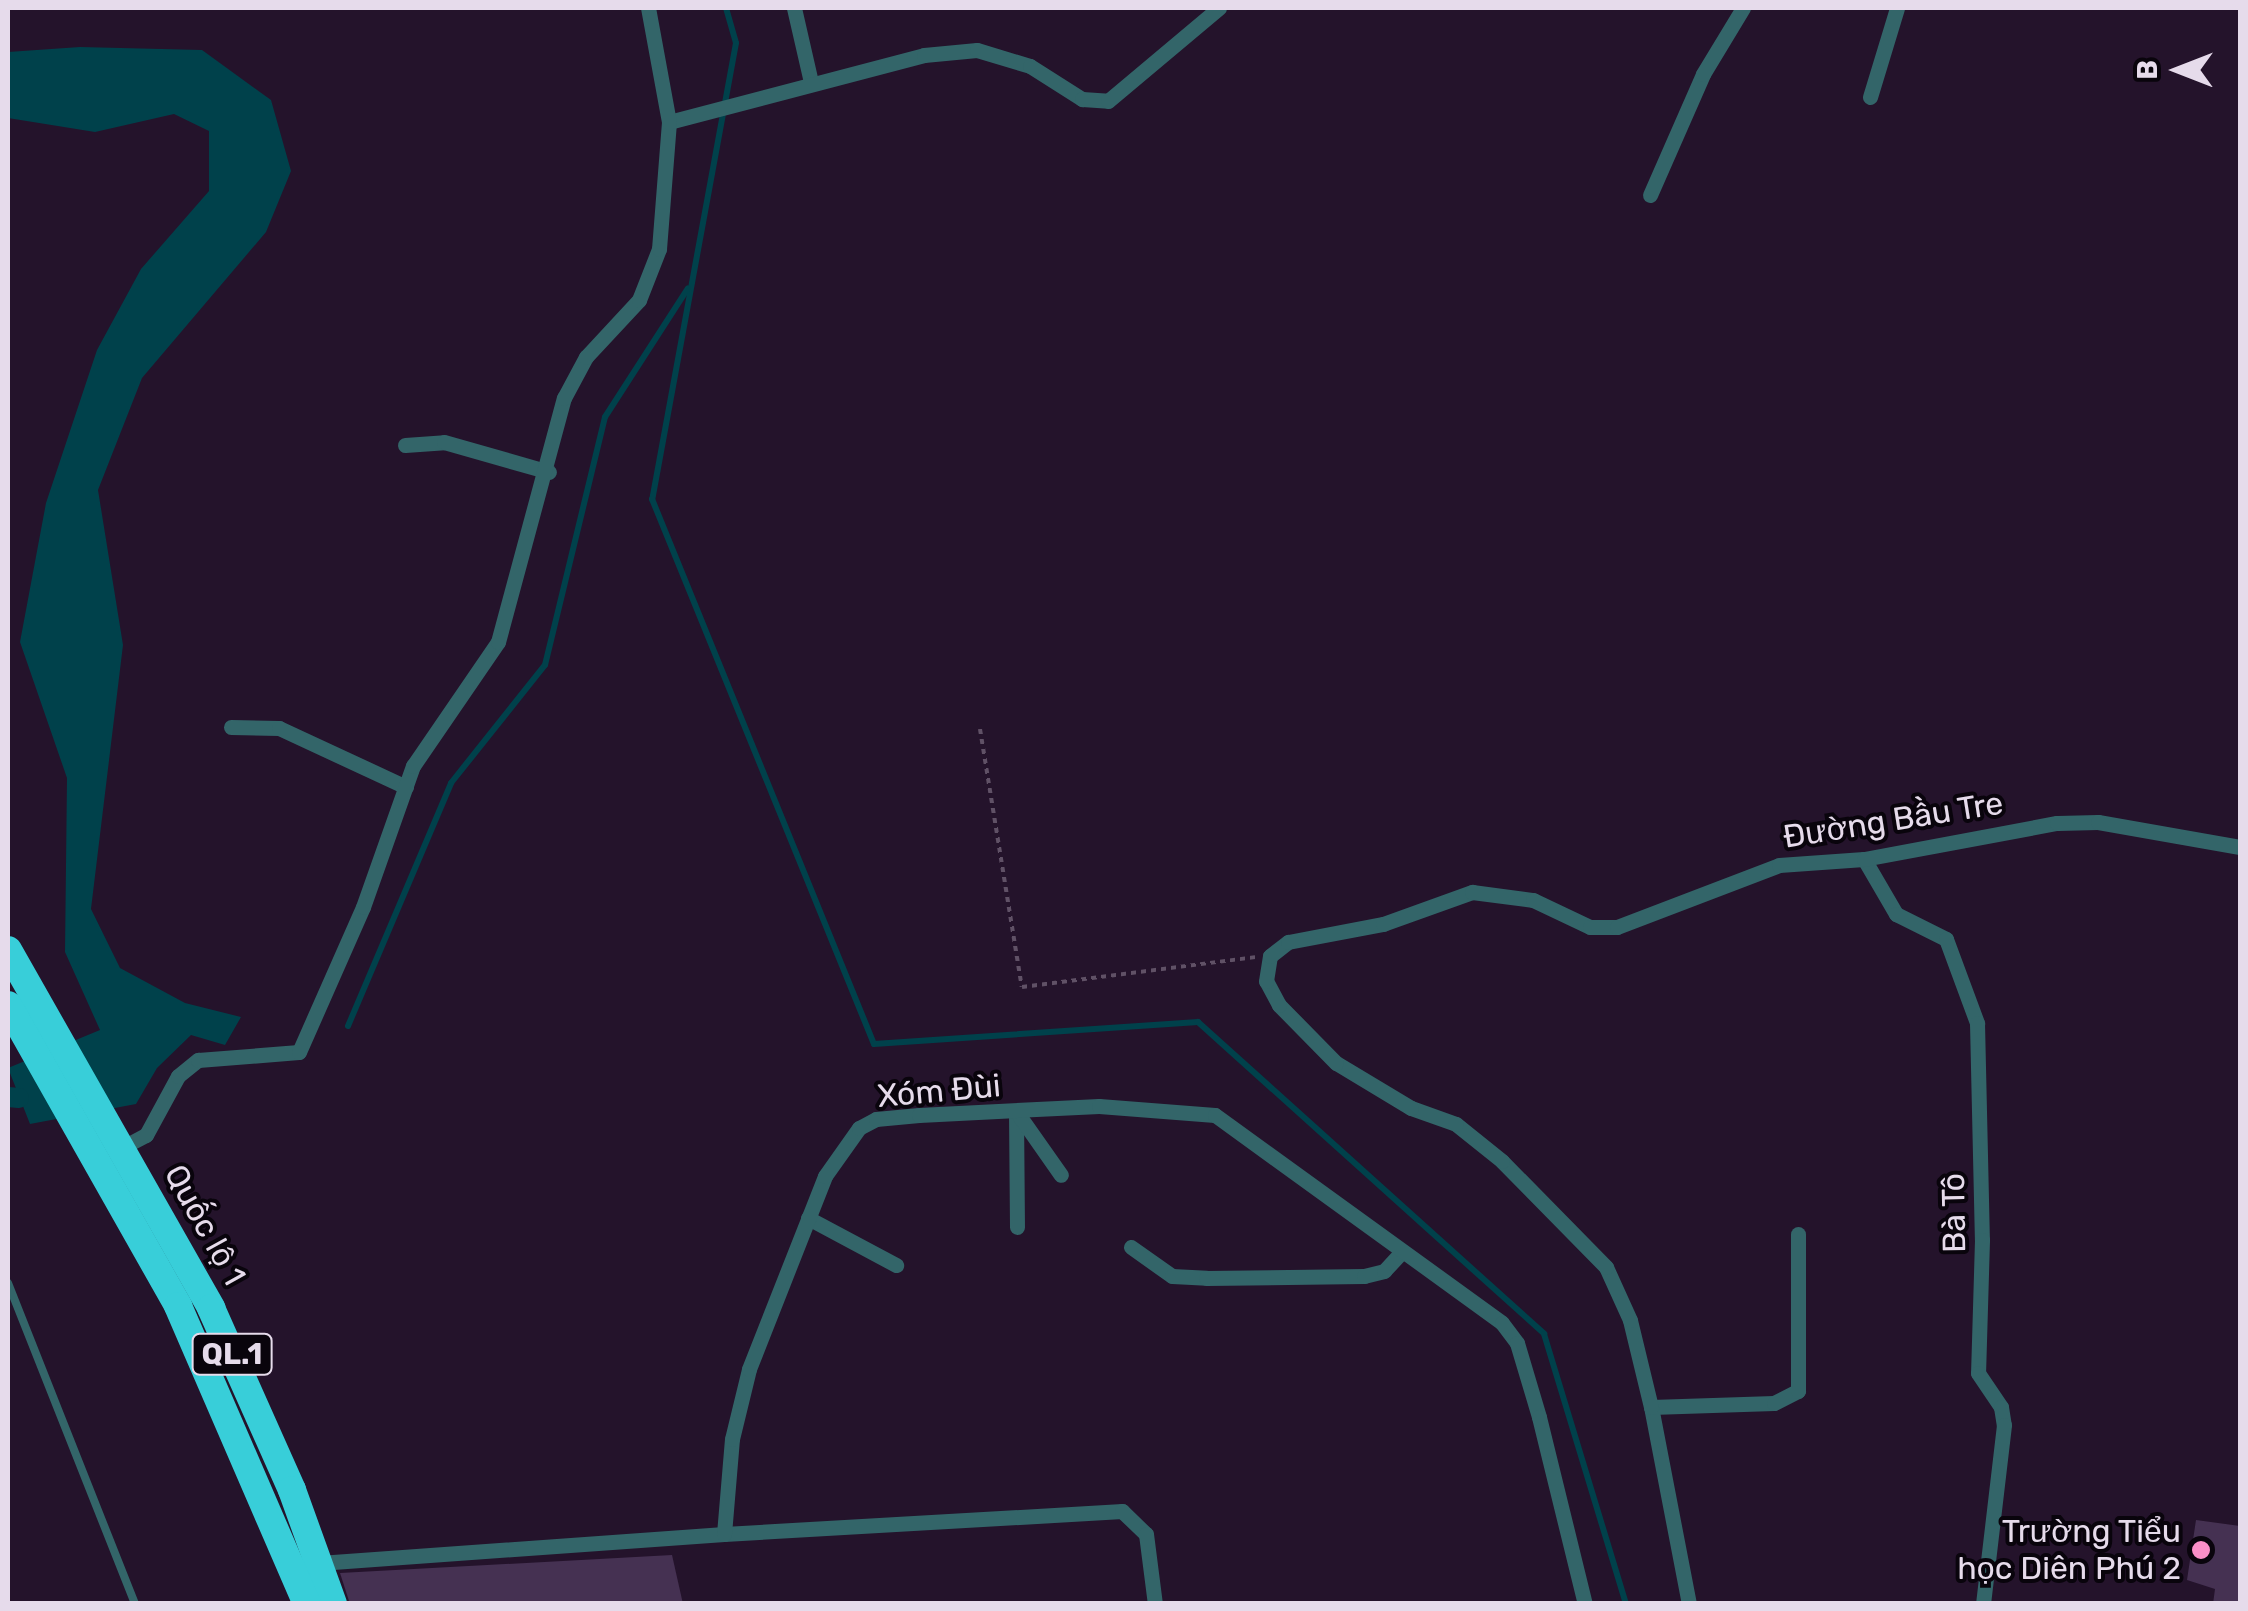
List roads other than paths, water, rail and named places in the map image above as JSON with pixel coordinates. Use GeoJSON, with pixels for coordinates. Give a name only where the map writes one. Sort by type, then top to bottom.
{"type":"FeatureCollection","features":[{"type":"Feature","properties":{"kind":"highway","name":"Quốc lộ 1"},"geometry":{"type":"LineString","coordinates":[[8,950],[104,1117],[112,1154],[230,1416],[308,1604]]}},
{"type":"Feature","properties":{"kind":"highway","name":"Quốc lộ 1"},"geometry":{"type":"LineString","coordinates":[[10,1008],[112,1154],[211,1308],[333,1604]]}},
{"type":"Feature","properties":{"kind":"street"},"geometry":{"type":"LineString","coordinates":[[112,1154],[146,1135],[178,1076],[198,1060],[299,1052],[423,749],[498,642],[573,379],[639,300],[650,278],[663,212],[669,122],[648,8]]}},
{"type":"Feature","properties":{"kind":"street"},"geometry":{"type":"LineString","coordinates":[[794,8],[811,82]]}},
{"type":"Feature","properties":{"kind":"street"},"geometry":{"type":"LineString","coordinates":[[669,122],[811,82],[977,50],[1030,66],[1082,99],[1108,100],[1219,8]]}},
{"type":"Feature","properties":{"kind":"street"},"geometry":{"type":"LineString","coordinates":[[1650,195],[1703,74],[1742,8]]}},
{"type":"Feature","properties":{"kind":"street"},"geometry":{"type":"LineString","coordinates":[[1870,98],[1897,8]]}},
{"type":"Feature","properties":{"kind":"street"},"geometry":{"type":"LineString","coordinates":[[406,445],[444,442],[549,472]]}},
{"type":"Feature","properties":{"kind":"street"},"geometry":{"type":"LineString","coordinates":[[231,728],[279,728],[406,787]]}},
{"type":"Feature","properties":{"kind":"street","name":"Đường Bầu Tre"},"geometry":{"type":"LineString","coordinates":[[1651,1406],[1621,1294],[1589,1245],[1456,1124],[1411,1108],[1336,1063],[1279,1005],[1266,981],[1270,956],[1288,942],[1384,924],[1472,892],[1533,900],[1600,929],[1676,910],[1779,865],[1864,859],[2072,822],[2240,847]]}},
{"type":"Feature","properties":{"kind":"street","name":"Bà Tô"},"geometry":{"type":"LineString","coordinates":[[1864,859],[1896,914],[1946,939],[1977,1023],[1982,1240],[1978,1373],[2001,1407],[2004,1425],[1983,1604]]}},
{"type":"Feature","properties":{"kind":"street","name":"Xóm Đùi"},"geometry":{"type":"LineString","coordinates":[[724,1534],[732,1438],[749,1370],[825,1176],[859,1128],[890,1118],[1099,1106],[1215,1115],[1502,1324],[1518,1343],[1585,1604]]}},
{"type":"Feature","properties":{"kind":"street"},"geometry":{"type":"LineString","coordinates":[[1016,1111],[1061,1176]]}},
{"type":"Feature","properties":{"kind":"street"},"geometry":{"type":"LineString","coordinates":[[1016,1111],[1017,1227]]}},
{"type":"Feature","properties":{"kind":"street"},"geometry":{"type":"LineString","coordinates":[[808,1218],[896,1265]]}},
{"type":"Feature","properties":{"kind":"street"},"geometry":{"type":"LineString","coordinates":[[1689,1604],[1651,1406],[1774,1403],[1798,1391],[1798,1234]]}},
{"type":"Feature","properties":{"kind":"street"},"geometry":{"type":"LineString","coordinates":[[1130,1247],[1172,1276],[1206,1278],[1364,1276],[1384,1270],[1402,1252]]}},
{"type":"Feature","properties":{"kind":"street"},"geometry":{"type":"LineString","coordinates":[[319,1563],[1122,1511],[1146,1534],[1155,1604]]}},
{"type":"Feature","properties":{"kind":"lane"},"geometry":{"type":"LineString","coordinates":[[8,1283],[135,1604]]}},
{"type":"Feature","properties":{"kind":"waterway"},"geometry":{"type":"LineString","coordinates":[[726,8],[736,43],[652,499],[874,1044],[1198,1022],[1544,1334],[1626,1604]]}},
{"type":"Feature","properties":{"kind":"waterway"},"geometry":{"type":"LineString","coordinates":[[348,1026],[451,783],[545,665],[605,417],[688,288]]}},
{"type":"Feature","properties":{"kind":"waterway"},"geometry":{"type":"LineString","coordinates":[[8,1097],[19,1098]]}},
{"type":"Feature","properties":{"kind":"place","name":"Trường Tiểu học Diên Phú 2"},"geometry":{"type":"Point","coordinates":[2201,1550]}}]}
